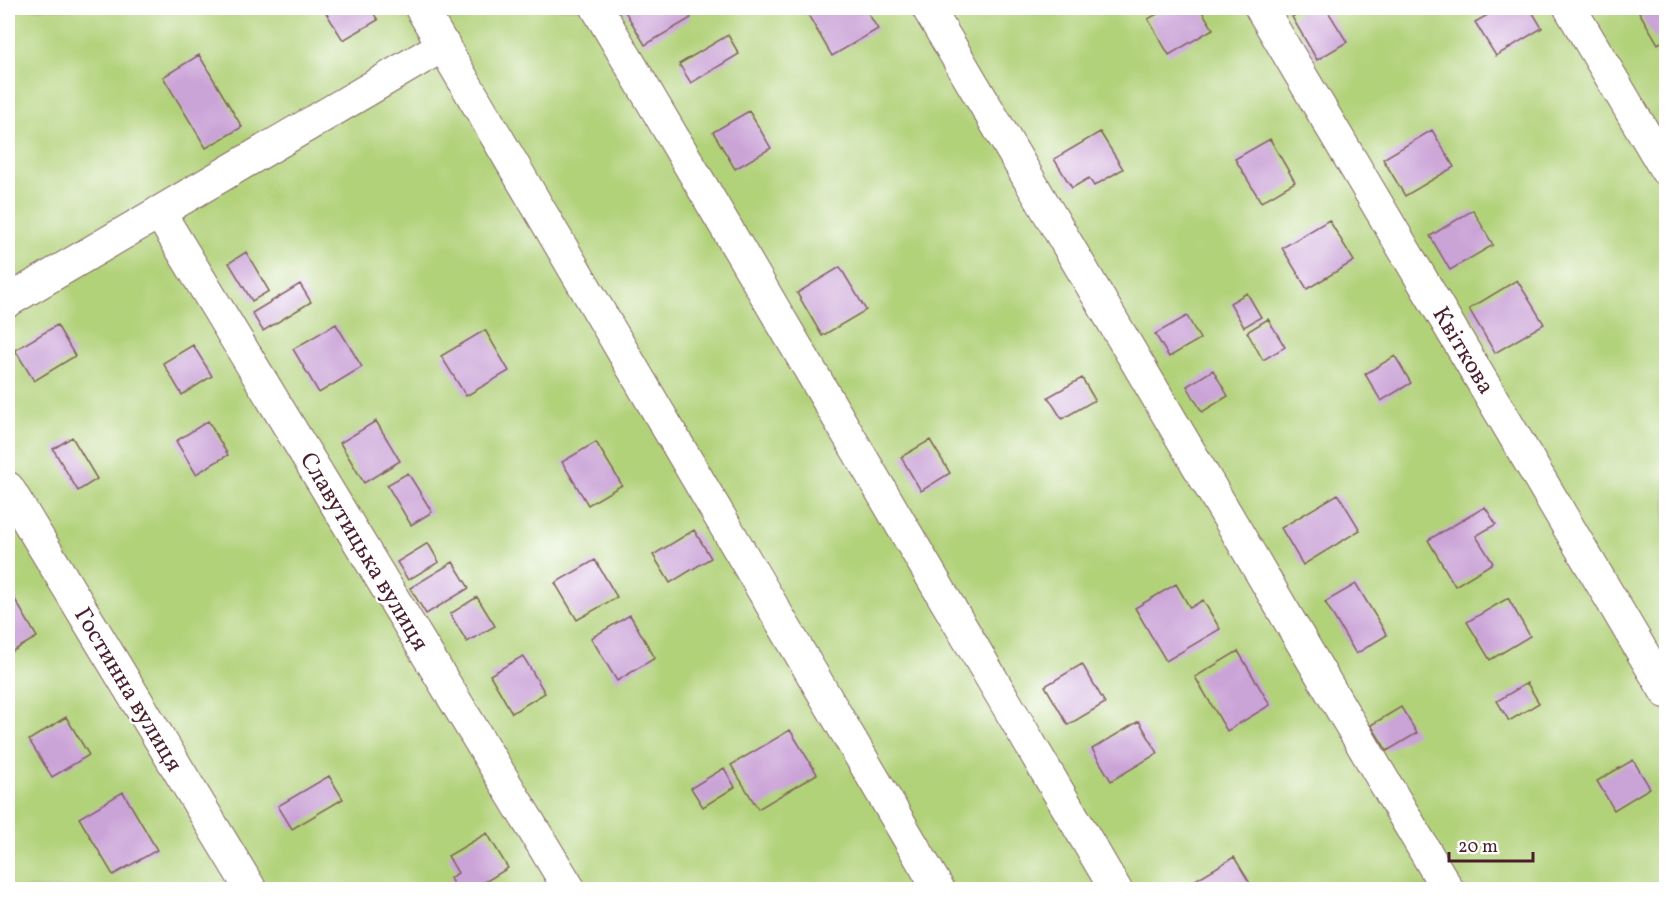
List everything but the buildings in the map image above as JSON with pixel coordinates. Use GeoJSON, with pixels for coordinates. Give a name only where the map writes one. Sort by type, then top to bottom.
{"type":"FeatureCollection","features":[{"type":"Feature","properties":{"kind":"street"},"geometry":{"type":"LineString","coordinates":[[421,8],[939,890]]}},
{"type":"Feature","properties":{"kind":"street"},"geometry":{"type":"LineString","coordinates":[[597,8],[1116,890]]}},
{"type":"Feature","properties":{"kind":"street"},"geometry":{"type":"LineString","coordinates":[[928,8],[1448,890]]}},
{"type":"Feature","properties":{"kind":"street","name":"Квіткова"},"geometry":{"type":"LineString","coordinates":[[1261,8],[1666,692]]}},
{"type":"Feature","properties":{"kind":"street"},"geometry":{"type":"LineString","coordinates":[[1570,8],[1666,170]]}},
{"type":"Feature","properties":{"kind":"street"},"geometry":{"type":"LineString","coordinates":[[8,301],[444,45]]}},
{"type":"Feature","properties":{"kind":"street","name":"Славутицька вулиця"},"geometry":{"type":"LineString","coordinates":[[159,212],[570,890]]}},
{"type":"Feature","properties":{"kind":"street","name":"Гостинна вулиця"},"geometry":{"type":"LineString","coordinates":[[8,488],[250,890]]}},
{"type":"Feature","properties":{"kind":"green space"},"geometry":{"type":"Polygon","coordinates":[[[8,8],[1666,8],[1666,889],[8,889],[8,8]]]}}]}
